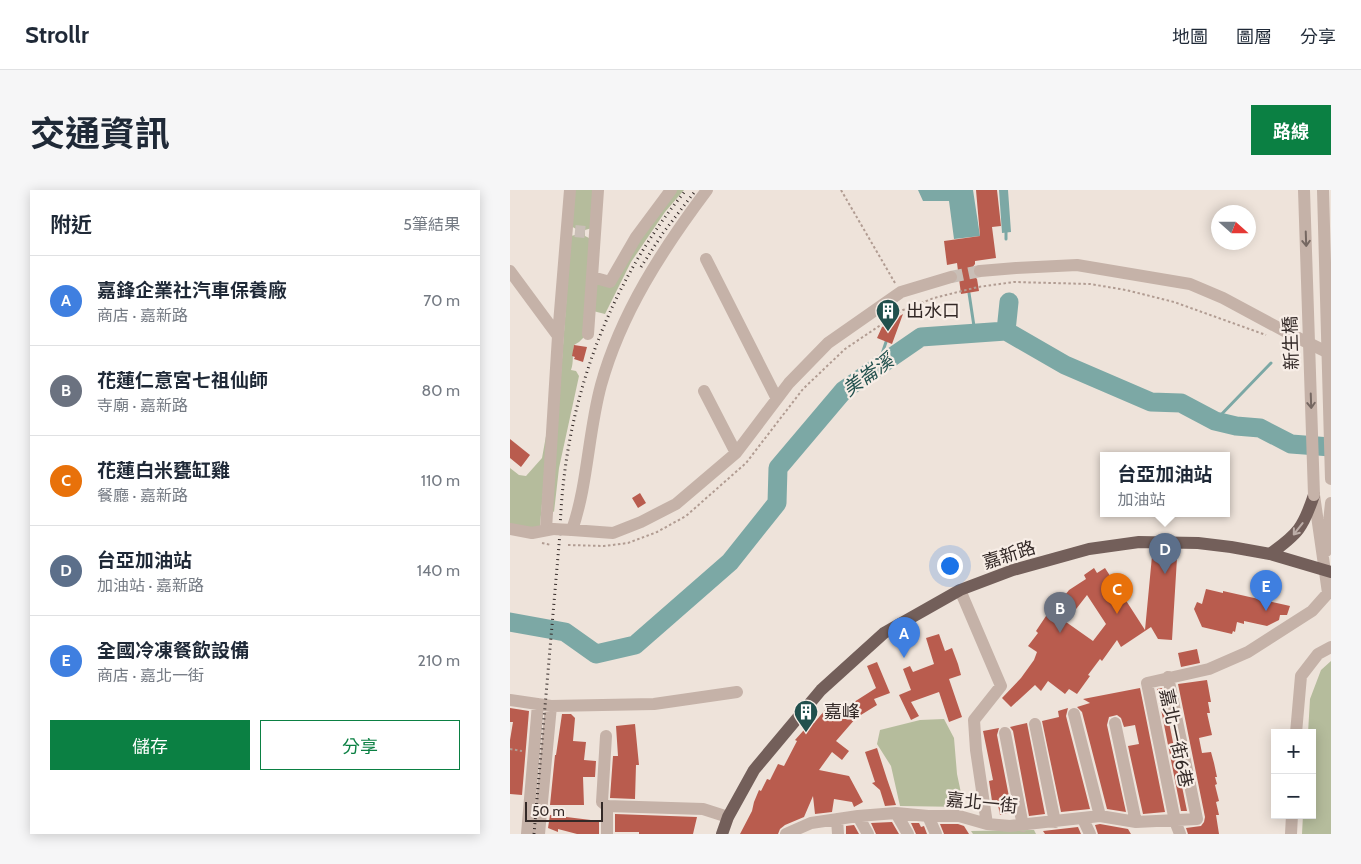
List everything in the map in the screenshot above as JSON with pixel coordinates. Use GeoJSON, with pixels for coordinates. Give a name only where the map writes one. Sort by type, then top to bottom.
{"type":"FeatureCollection","features":[{"type":"Feature","properties":{"kind":"main road"},"geometry":{"type":"LineString","coordinates":[[1270,554],[1297,533],[1306,519],[1314,495]]}},
{"type":"Feature","properties":{"kind":"main road","name":"嘉新路"},"geometry":{"type":"LineString","coordinates":[[722,834],[728,817],[754,770],[821,690],[884,633],[960,590],[1013,570],[1089,549],[1139,542],[1198,543],[1231,547],[1270,554],[1329,572]]}},
{"type":"Feature","properties":{"kind":"street"},"geometry":{"type":"LineString","coordinates":[[570,190],[592,277],[588,334]]}},
{"type":"Feature","properties":{"kind":"street"},"geometry":{"type":"LineString","coordinates":[[550,529],[558,336],[581,232],[598,190]]}},
{"type":"Feature","properties":{"kind":"street"},"geometry":{"type":"LineString","coordinates":[[592,277],[610,282],[636,237],[671,190]]}},
{"type":"Feature","properties":{"kind":"street"},"geometry":{"type":"LineString","coordinates":[[572,530],[578,511],[592,426],[602,384],[624,324],[643,285],[664,251],[707,190]]}},
{"type":"Feature","properties":{"kind":"street","name":"新生橋"},"geometry":{"type":"LineString","coordinates":[[1304,190],[1314,495],[1329,572]]}},
{"type":"Feature","properties":{"kind":"street","name":"新生橋"},"geometry":{"type":"LineString","coordinates":[[1323,190],[1331,479]]}},
{"type":"Feature","properties":{"kind":"street"},"geometry":{"type":"LineString","coordinates":[[706,259],[777,399]]}},
{"type":"Feature","properties":{"kind":"street"},"geometry":{"type":"LineString","coordinates":[[980,272],[1077,265],[1190,284],[1223,298],[1331,354]]}},
{"type":"Feature","properties":{"kind":"street"},"geometry":{"type":"LineString","coordinates":[[510,271],[558,336]]}},
{"type":"Feature","properties":{"kind":"street"},"geometry":{"type":"LineString","coordinates":[[510,529],[532,533],[550,529],[613,533],[641,522],[676,504],[736,453],[789,384],[828,343],[901,292],[951,277]]}},
{"type":"Feature","properties":{"kind":"street"},"geometry":{"type":"LineString","coordinates":[[704,391],[736,453]]}},
{"type":"Feature","properties":{"kind":"street"},"geometry":{"type":"LineString","coordinates":[[1168,677],[1210,669],[1240,655],[1312,611],[1328,593],[1331,503]]}},
{"type":"Feature","properties":{"kind":"street"},"geometry":{"type":"LineString","coordinates":[[960,590],[1001,686],[974,720],[976,750],[987,824]]}},
{"type":"Feature","properties":{"kind":"street"},"geometry":{"type":"LineString","coordinates":[[1296,729],[1301,676],[1318,654],[1331,647]]}},
{"type":"Feature","properties":{"kind":"street","name":"嘉北一街6巷"},"geometry":{"type":"LineString","coordinates":[[1168,677],[1147,683],[1175,821]]}},
{"type":"Feature","properties":{"kind":"street","name":"嘉北一街"},"geometry":{"type":"LineString","coordinates":[[791,833],[811,823],[896,813],[959,816],[987,824],[1023,826],[1100,816],[1136,822],[1197,819],[1168,677]]}},
{"type":"Feature","properties":{"kind":"street"},"geometry":{"type":"LineString","coordinates":[[510,700],[545,705],[654,704],[737,692]]}},
{"type":"Feature","properties":{"kind":"street"},"geometry":{"type":"LineString","coordinates":[[527,834],[545,705]]}},
{"type":"Feature","properties":{"kind":"street"},"geometry":{"type":"LineString","coordinates":[[539,834],[545,705]]}},
{"type":"Feature","properties":{"kind":"street"},"geometry":{"type":"LineString","coordinates":[[1074,714],[1100,816]]}},
{"type":"Feature","properties":{"kind":"street"},"geometry":{"type":"LineString","coordinates":[[1116,723],[1136,822]]}},
{"type":"Feature","properties":{"kind":"street"},"geometry":{"type":"LineString","coordinates":[[1035,724],[1055,822]]}},
{"type":"Feature","properties":{"kind":"street"},"geometry":{"type":"LineString","coordinates":[[1005,732],[1023,826]]}},
{"type":"Feature","properties":{"kind":"street"},"geometry":{"type":"LineString","coordinates":[[606,736],[602,802],[607,806],[703,809],[728,817]]}},
{"type":"Feature","properties":{"kind":"street"},"geometry":{"type":"LineString","coordinates":[[607,806],[607,834]]}},
{"type":"Feature","properties":{"kind":"street"},"geometry":{"type":"LineString","coordinates":[[896,813],[908,834]]}},
{"type":"Feature","properties":{"kind":"street"},"geometry":{"type":"LineString","coordinates":[[858,816],[868,834]]}},
{"type":"Feature","properties":{"kind":"street"},"geometry":{"type":"LineString","coordinates":[[928,816],[936,834]]}},
{"type":"Feature","properties":{"kind":"street"},"geometry":{"type":"LineString","coordinates":[[837,819],[838,834]]}},
{"type":"Feature","properties":{"kind":"street"},"geometry":{"type":"LineString","coordinates":[[1083,819],[1090,834]]}},
{"type":"Feature","properties":{"kind":"street"},"geometry":{"type":"LineString","coordinates":[[1291,834],[1292,819]]}},
{"type":"Feature","properties":{"kind":"street"},"geometry":{"type":"LineString","coordinates":[[1175,821],[1180,834]]}},
{"type":"Feature","properties":{"kind":"path"},"geometry":{"type":"LineString","coordinates":[[841,190],[901,292]]}},
{"type":"Feature","properties":{"kind":"path"},"geometry":{"type":"LineString","coordinates":[[960,291],[1014,282],[1090,284],[1126,290],[1174,302],[1247,329]]}},
{"type":"Feature","properties":{"kind":"green space"},"geometry":{"type":"Polygon","coordinates":[[[573,190],[594,190],[592,228],[585,230],[585,236],[591,239],[584,337],[574,345],[571,370],[576,371],[579,376],[559,468],[554,512],[551,510],[571,236],[575,235],[576,229],[571,226],[573,190]]]}},
{"type":"Feature","properties":{"kind":"green space"},"geometry":{"type":"Polygon","coordinates":[[[675,190],[684,190],[665,212],[631,262],[605,314],[593,311],[594,285],[605,284],[630,253],[675,190]]]}},
{"type":"Feature","properties":{"kind":"green space"},"geometry":{"type":"Polygon","coordinates":[[[550,414],[540,526],[534,529],[510,525],[510,468],[519,475],[526,476],[542,458],[550,414]]]}},
{"type":"Feature","properties":{"kind":"green space"},"geometry":{"type":"Polygon","coordinates":[[[1331,661],[1331,834],[1302,834],[1303,819],[1316,819],[1316,729],[1308,729],[1310,699],[1321,670],[1331,661]]]}},
{"type":"Feature","properties":{"kind":"green space"},"geometry":{"type":"Polygon","coordinates":[[[944,719],[954,738],[957,774],[964,807],[900,806],[891,766],[877,744],[880,730],[920,720],[944,719]]]}},
{"type":"Feature","properties":{"kind":"green space"},"geometry":{"type":"Polygon","coordinates":[[[1034,830],[1036,834],[973,834],[971,831],[1034,830]]]}},
{"type":"Feature","properties":{"kind":"water"},"geometry":{"type":"Polygon","coordinates":[[[918,190],[973,190],[980,236],[954,239],[949,201],[923,201],[918,190]]]}},
{"type":"Feature","properties":{"kind":"water"},"geometry":{"type":"Polygon","coordinates":[[[999,190],[1008,190],[1011,232],[1002,233],[999,190]]]}},
{"type":"Feature","properties":{"kind":"building"},"geometry":{"type":"Polygon","coordinates":[[[976,190],[997,190],[1001,226],[992,227],[996,258],[975,261],[972,268],[973,275],[977,279],[979,291],[961,294],[957,263],[947,265],[944,241],[980,236],[976,190]]]}},
{"type":"Feature","properties":{"kind":"building","name":"出水口"},"geometry":{"type":"Polygon","coordinates":[[[903,314],[892,344],[877,338],[882,327],[903,314]]]}},
{"type":"Feature","properties":{"kind":"building"},"geometry":{"type":"Polygon","coordinates":[[[574,345],[587,347],[583,362],[574,359],[575,357],[572,356],[574,345]]]}},
{"type":"Feature","properties":{"kind":"building"},"geometry":{"type":"Polygon","coordinates":[[[510,439],[530,455],[521,467],[510,458],[510,439]]]}},
{"type":"Feature","properties":{"kind":"building"},"geometry":{"type":"Polygon","coordinates":[[[640,493],[646,503],[638,508],[632,498],[640,493]]]}},
{"type":"Feature","properties":{"kind":"building"},"geometry":{"type":"Polygon","coordinates":[[[1152,556],[1177,558],[1172,640],[1158,639],[1151,627],[1121,647],[1117,640],[1102,661],[1100,659],[1088,675],[1090,676],[1077,694],[1069,689],[1065,694],[1048,681],[1041,691],[1035,685],[1011,707],[1002,698],[1021,678],[1034,660],[1037,652],[1028,646],[1038,633],[1036,631],[1050,610],[1052,612],[1069,590],[1086,579],[1084,575],[1094,568],[1097,573],[1105,568],[1145,630],[1152,556]],[[1087,595],[1066,622],[1093,641],[1106,624],[1087,595]]]}},
{"type":"Feature","properties":{"kind":"building"},"geometry":{"type":"Polygon","coordinates":[[[1206,589],[1290,606],[1287,615],[1280,615],[1279,620],[1267,626],[1244,621],[1244,624],[1237,622],[1235,632],[1233,631],[1232,634],[1202,627],[1194,609],[1197,602],[1202,604],[1206,589]]]}},
{"type":"Feature","properties":{"kind":"building"},"geometry":{"type":"Polygon","coordinates":[[[939,634],[945,651],[952,648],[958,664],[961,675],[949,679],[962,717],[949,722],[939,692],[911,702],[919,716],[911,720],[899,695],[911,690],[903,669],[910,666],[913,672],[934,664],[926,638],[939,634]]]}},
{"type":"Feature","properties":{"kind":"building"},"geometry":{"type":"Polygon","coordinates":[[[1197,649],[1200,663],[1181,667],[1178,653],[1197,649]]]}},
{"type":"Feature","properties":{"kind":"building"},"geometry":{"type":"Polygon","coordinates":[[[877,662],[890,693],[874,699],[877,705],[856,718],[836,741],[849,751],[842,760],[832,752],[819,770],[849,776],[863,802],[854,807],[852,802],[834,799],[832,812],[815,814],[813,796],[804,817],[785,825],[778,834],[740,834],[752,811],[759,790],[761,791],[767,779],[770,780],[778,764],[784,766],[797,741],[795,740],[812,721],[814,723],[831,703],[840,711],[876,688],[867,666],[877,662]]]}},
{"type":"Feature","properties":{"kind":"building"},"geometry":{"type":"Polygon","coordinates":[[[1207,680],[1211,702],[1208,702],[1210,713],[1207,713],[1212,735],[1199,738],[1202,753],[1211,752],[1217,777],[1215,777],[1217,784],[1215,785],[1219,801],[1216,802],[1219,815],[1216,815],[1219,834],[1188,834],[1186,828],[1201,826],[1205,817],[1178,684],[1207,680]]]}},
{"type":"Feature","properties":{"kind":"building"},"geometry":{"type":"Polygon","coordinates":[[[1140,688],[1165,812],[1143,814],[1128,746],[1139,744],[1135,725],[1124,727],[1121,718],[1117,715],[1109,717],[1107,725],[1126,812],[1107,809],[1082,712],[1077,707],[1090,703],[1083,699],[1140,688]]]}},
{"type":"Feature","properties":{"kind":"building"},"geometry":{"type":"Polygon","coordinates":[[[1162,688],[1187,811],[1181,811],[1157,689],[1162,688]]]}},
{"type":"Feature","properties":{"kind":"building"},"geometry":{"type":"Polygon","coordinates":[[[510,708],[529,711],[522,795],[510,794],[510,740],[513,722],[510,722],[510,708]]]}},
{"type":"Feature","properties":{"kind":"building"},"geometry":{"type":"Polygon","coordinates":[[[1068,708],[1066,716],[1090,809],[1061,812],[1042,721],[1059,717],[1058,711],[1068,708]]]}},
{"type":"Feature","properties":{"kind":"building"},"geometry":{"type":"Polygon","coordinates":[[[562,714],[571,714],[575,718],[573,741],[586,742],[584,760],[596,761],[595,777],[583,777],[584,805],[550,805],[555,755],[562,714]]]}},
{"type":"Feature","properties":{"kind":"building"},"geometry":{"type":"Polygon","coordinates":[[[1027,723],[1045,814],[1029,816],[1013,731],[1010,727],[1027,723]]]}},
{"type":"Feature","properties":{"kind":"building"},"geometry":{"type":"Polygon","coordinates":[[[635,724],[639,765],[636,765],[635,799],[610,798],[613,756],[618,756],[616,726],[635,724]]]}},
{"type":"Feature","properties":{"kind":"building"},"geometry":{"type":"Polygon","coordinates":[[[999,728],[997,735],[1012,812],[1000,815],[997,800],[992,801],[989,781],[993,780],[983,731],[999,728]]]}},
{"type":"Feature","properties":{"kind":"building"},"geometry":{"type":"Polygon","coordinates":[[[877,748],[896,805],[885,806],[880,790],[872,783],[875,782],[865,752],[877,748]]]}},
{"type":"Feature","properties":{"kind":"building"},"geometry":{"type":"Polygon","coordinates":[[[615,814],[697,817],[693,834],[639,834],[639,832],[615,832],[615,814]]]}},
{"type":"Feature","properties":{"kind":"building"},"geometry":{"type":"Polygon","coordinates":[[[550,815],[599,821],[599,834],[577,834],[558,829],[558,832],[548,828],[550,815]]]}},
{"type":"Feature","properties":{"kind":"building"},"geometry":{"type":"Polygon","coordinates":[[[892,822],[899,834],[876,834],[871,823],[892,822]]]}},
{"type":"Feature","properties":{"kind":"building"},"geometry":{"type":"Polygon","coordinates":[[[911,823],[919,823],[921,827],[924,826],[927,834],[916,834],[911,823]]]}},
{"type":"Feature","properties":{"kind":"building"},"geometry":{"type":"Polygon","coordinates":[[[940,824],[964,826],[969,834],[944,834],[940,824]]]}},
{"type":"Feature","properties":{"kind":"building"},"geometry":{"type":"Polygon","coordinates":[[[1100,824],[1128,829],[1131,834],[1098,834],[1095,825],[1100,824]]]}},
{"type":"Feature","properties":{"kind":"building"},"geometry":{"type":"Polygon","coordinates":[[[854,825],[859,834],[846,834],[846,826],[854,825]]]}},
{"type":"Feature","properties":{"kind":"building"},"geometry":{"type":"Polygon","coordinates":[[[1078,827],[1081,834],[1045,834],[1043,831],[1078,827]]]}},
{"type":"Feature","properties":{"kind":"waterway"},"geometry":{"type":"LineString","coordinates":[[1006,231],[1006,239]]}},
{"type":"Feature","properties":{"kind":"waterway"},"geometry":{"type":"LineString","coordinates":[[969,293],[975,333]]}},
{"type":"Feature","properties":{"kind":"waterway"},"geometry":{"type":"LineString","coordinates":[[1006,331],[1009,302]]}},
{"type":"Feature","properties":{"kind":"waterway","name":"美崙溪"},"geometry":{"type":"LineString","coordinates":[[510,622],[565,632],[596,654],[635,645],[730,562],[777,503],[778,468],[844,390],[921,337],[1006,331],[1065,365],[1151,402],[1181,403],[1215,421],[1236,426],[1260,428],[1291,444],[1331,447]]}},
{"type":"Feature","properties":{"kind":"waterway"},"geometry":{"type":"LineString","coordinates":[[878,366],[886,342]]}},
{"type":"Feature","properties":{"kind":"waterway"},"geometry":{"type":"LineString","coordinates":[[1215,421],[1271,363]]}},
{"type":"Feature","properties":{"kind":"tunnel"},"geometry":{"type":"LineString","coordinates":[[575,231],[585,232]]}},
{"type":"Feature","properties":{"kind":"tunnel"},"geometry":{"type":"LineString","coordinates":[[951,277],[980,271]]}},
{"type":"Feature","properties":{"kind":"railway"},"geometry":{"type":"LineString","coordinates":[[534,834],[563,486],[570,440],[580,395],[594,351],[612,308],[633,267],[658,227],[686,190]]}},
{"type":"Feature","properties":{"kind":"railway"},"geometry":{"type":"LineString","coordinates":[[641,267],[663,233],[696,190]]}},
{"type":"Feature","properties":{"kind":"place","name":"出水口"},"geometry":{"type":"Point","coordinates":[888,332]}},
{"type":"Feature","properties":{"kind":"place","name":"台亞加油站"},"geometry":{"type":"Point","coordinates":[1165,574]}},
{"type":"Feature","properties":{"kind":"place","name":"全國冷凍餐飲設備"},"geometry":{"type":"Point","coordinates":[1266,611]}},
{"type":"Feature","properties":{"kind":"place","name":"花蓮白米甕缸雞"},"geometry":{"type":"Point","coordinates":[1117,614]}},
{"type":"Feature","properties":{"kind":"place","name":"花蓮仁意宮七祖仙師"},"geometry":{"type":"Point","coordinates":[1060,633]}},
{"type":"Feature","properties":{"kind":"place","name":"嘉鋒企業社汽車保養廠"},"geometry":{"type":"Point","coordinates":[904,658]}},
{"type":"Feature","properties":{"kind":"place","name":"嘉峰"},"geometry":{"type":"Point","coordinates":[806,733]}}]}
